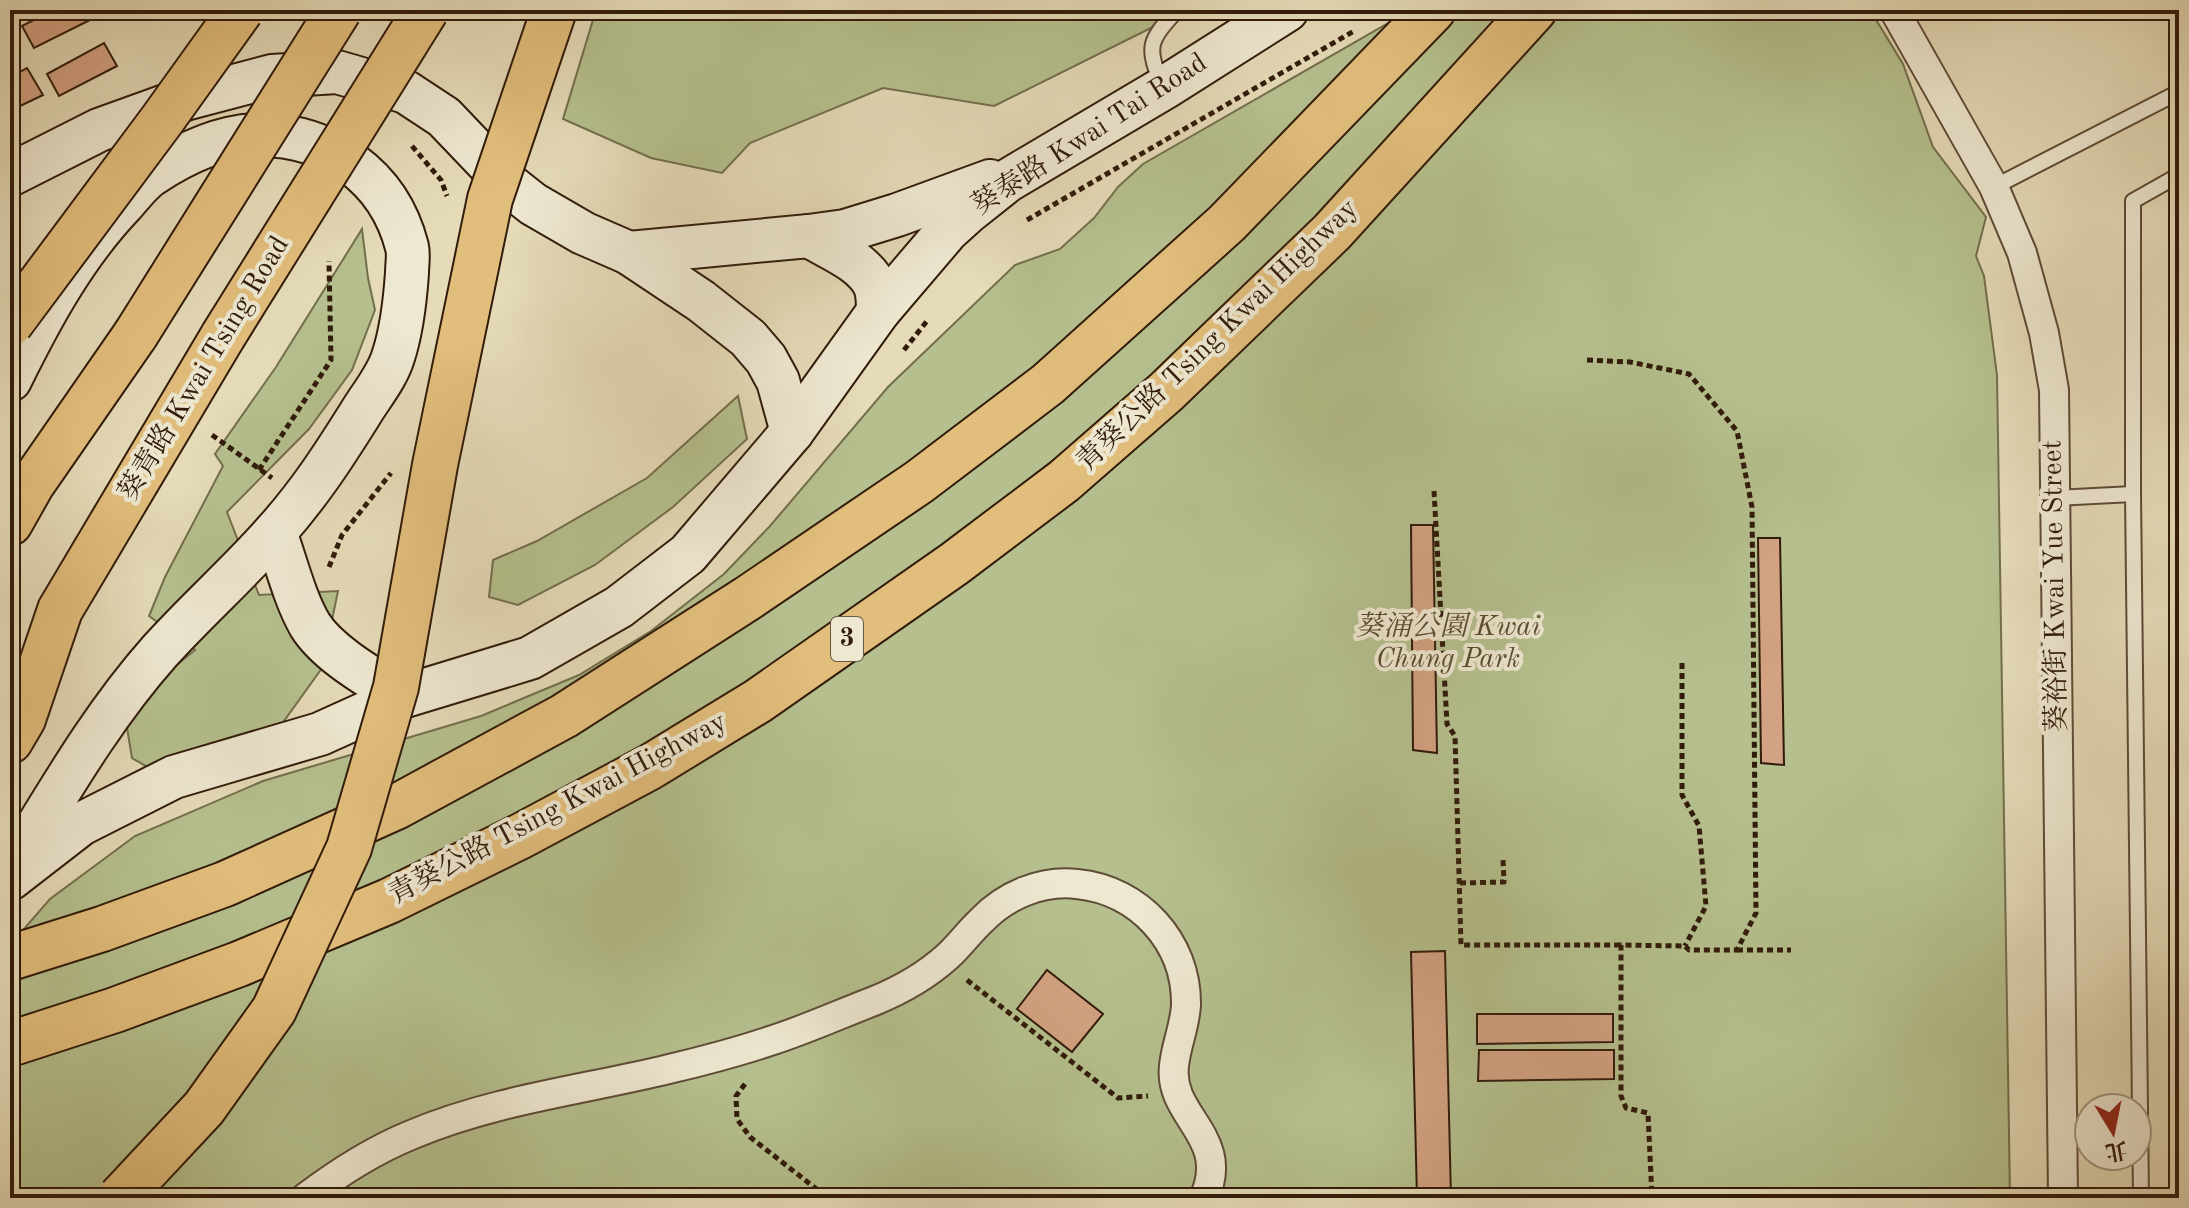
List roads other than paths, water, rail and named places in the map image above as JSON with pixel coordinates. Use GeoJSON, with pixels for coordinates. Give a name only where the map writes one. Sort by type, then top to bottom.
{"type":"FeatureCollection","features":[{"type":"Feature","properties":{"kind":"main road"},"geometry":{"type":"LineString","coordinates":[[10,324],[241,10]]}},
{"type":"Feature","properties":{"kind":"main road"},"geometry":{"type":"LineString","coordinates":[[10,523],[32,484],[136,334],[339,10]]}},
{"type":"Feature","properties":{"kind":"main road","name":"葵青路 Kwai Tsing Road"},"geometry":{"type":"LineString","coordinates":[[10,741],[23,719],[60,610],[223,336],[426,10]]}},
{"type":"Feature","properties":{"kind":"main road"},"geometry":{"type":"LineString","coordinates":[[120,1198],[204,1108],[274,1010],[349,848],[396,687],[435,465],[490,199],[554,10]]}},
{"type":"Feature","properties":{"kind":"main road"},"geometry":{"type":"LineString","coordinates":[[10,958],[102,929],[225,884],[398,806],[564,716],[748,598],[919,482],[1048,384],[1227,223],[1433,10]]}},
{"type":"Feature","properties":{"kind":"main road","name":"青葵公路 Tsing Kwai Highway"},"geometry":{"type":"LineString","coordinates":[[10,1044],[115,1010],[239,964],[389,901],[519,837],[650,767],[758,701],[967,555],[1064,481],[1166,392],[1332,232],[1534,10]]}},
{"type":"Feature","properties":{"kind":"main road"},"geometry":{"type":"LineString","coordinates":[[10,658],[60,610]]}},
{"type":"Feature","properties":{"kind":"street","name":"葵泰路 Kwai Tai Road"},"geometry":{"type":"LineString","coordinates":[[878,312],[947,231],[1007,181],[1164,88],[1287,10]]}},
{"type":"Feature","properties":{"kind":"street","name":"葵裕街 Kwai Yue Street"},"geometry":{"type":"LineString","coordinates":[[1894,10],[1994,187],[2022,253],[2044,333],[2054,390],[2063,1198]]}},
{"type":"Feature","properties":{"kind":"street"},"geometry":{"type":"LineString","coordinates":[[10,175],[99,130],[185,99],[272,76],[337,72],[406,92],[444,117],[509,185],[533,204],[583,233],[629,253],[701,301],[748,338],[766,359],[778,381],[792,432]]}},
{"type":"Feature","properties":{"kind":"street"},"geometry":{"type":"LineString","coordinates":[[10,380],[56,292],[112,215],[148,177],[184,156],[220,141],[255,135],[301,139],[330,150],[358,166],[394,210],[408,250],[405,305],[392,361],[324,472],[275,532],[160,652],[118,704],[85,749],[10,871]]}},
{"type":"Feature","properties":{"kind":"street"},"geometry":{"type":"LineString","coordinates":[[629,253],[809,236],[870,224],[1035,164]]}},
{"type":"Feature","properties":{"kind":"street"},"geometry":{"type":"LineString","coordinates":[[10,879],[81,824],[174,777],[320,734],[402,697],[530,658],[619,607],[688,554],[792,432],[878,312],[874,283],[863,268],[809,236]]}},
{"type":"Feature","properties":{"kind":"street"},"geometry":{"type":"LineString","coordinates":[[275,532],[311,626],[353,667],[402,697]]}},
{"type":"Feature","properties":{"kind":"street"},"geometry":{"type":"LineString","coordinates":[[305,1198],[338,1173],[411,1135],[478,1112],[660,1071],[772,1041],[895,992],[947,957],[996,908],[1032,888],[1074,883],[1115,893],[1132,901],[1160,927],[1171,944],[1182,974],[1186,1001],[1174,1064],[1176,1091],[1209,1151],[1211,1167],[1204,1198]]}},
{"type":"Feature","properties":{"kind":"lane"},"geometry":{"type":"LineString","coordinates":[[1164,88],[1153,61],[1151,45],[1159,30],[1177,10]]}},
{"type":"Feature","properties":{"kind":"lane"},"geometry":{"type":"LineString","coordinates":[[1994,187],[2179,92]]}},
{"type":"Feature","properties":{"kind":"lane"},"geometry":{"type":"LineString","coordinates":[[2141,1198],[2133,201],[2179,175]]}},
{"type":"Feature","properties":{"kind":"lane"},"geometry":{"type":"LineString","coordinates":[[2055,498],[2133,494]]}},
{"type":"Feature","properties":{"kind":"park label","name":"葵涌公園 Kwai Chung Park"},"geometry":{"type":"Point","coordinates":[1448,644]}}]}
